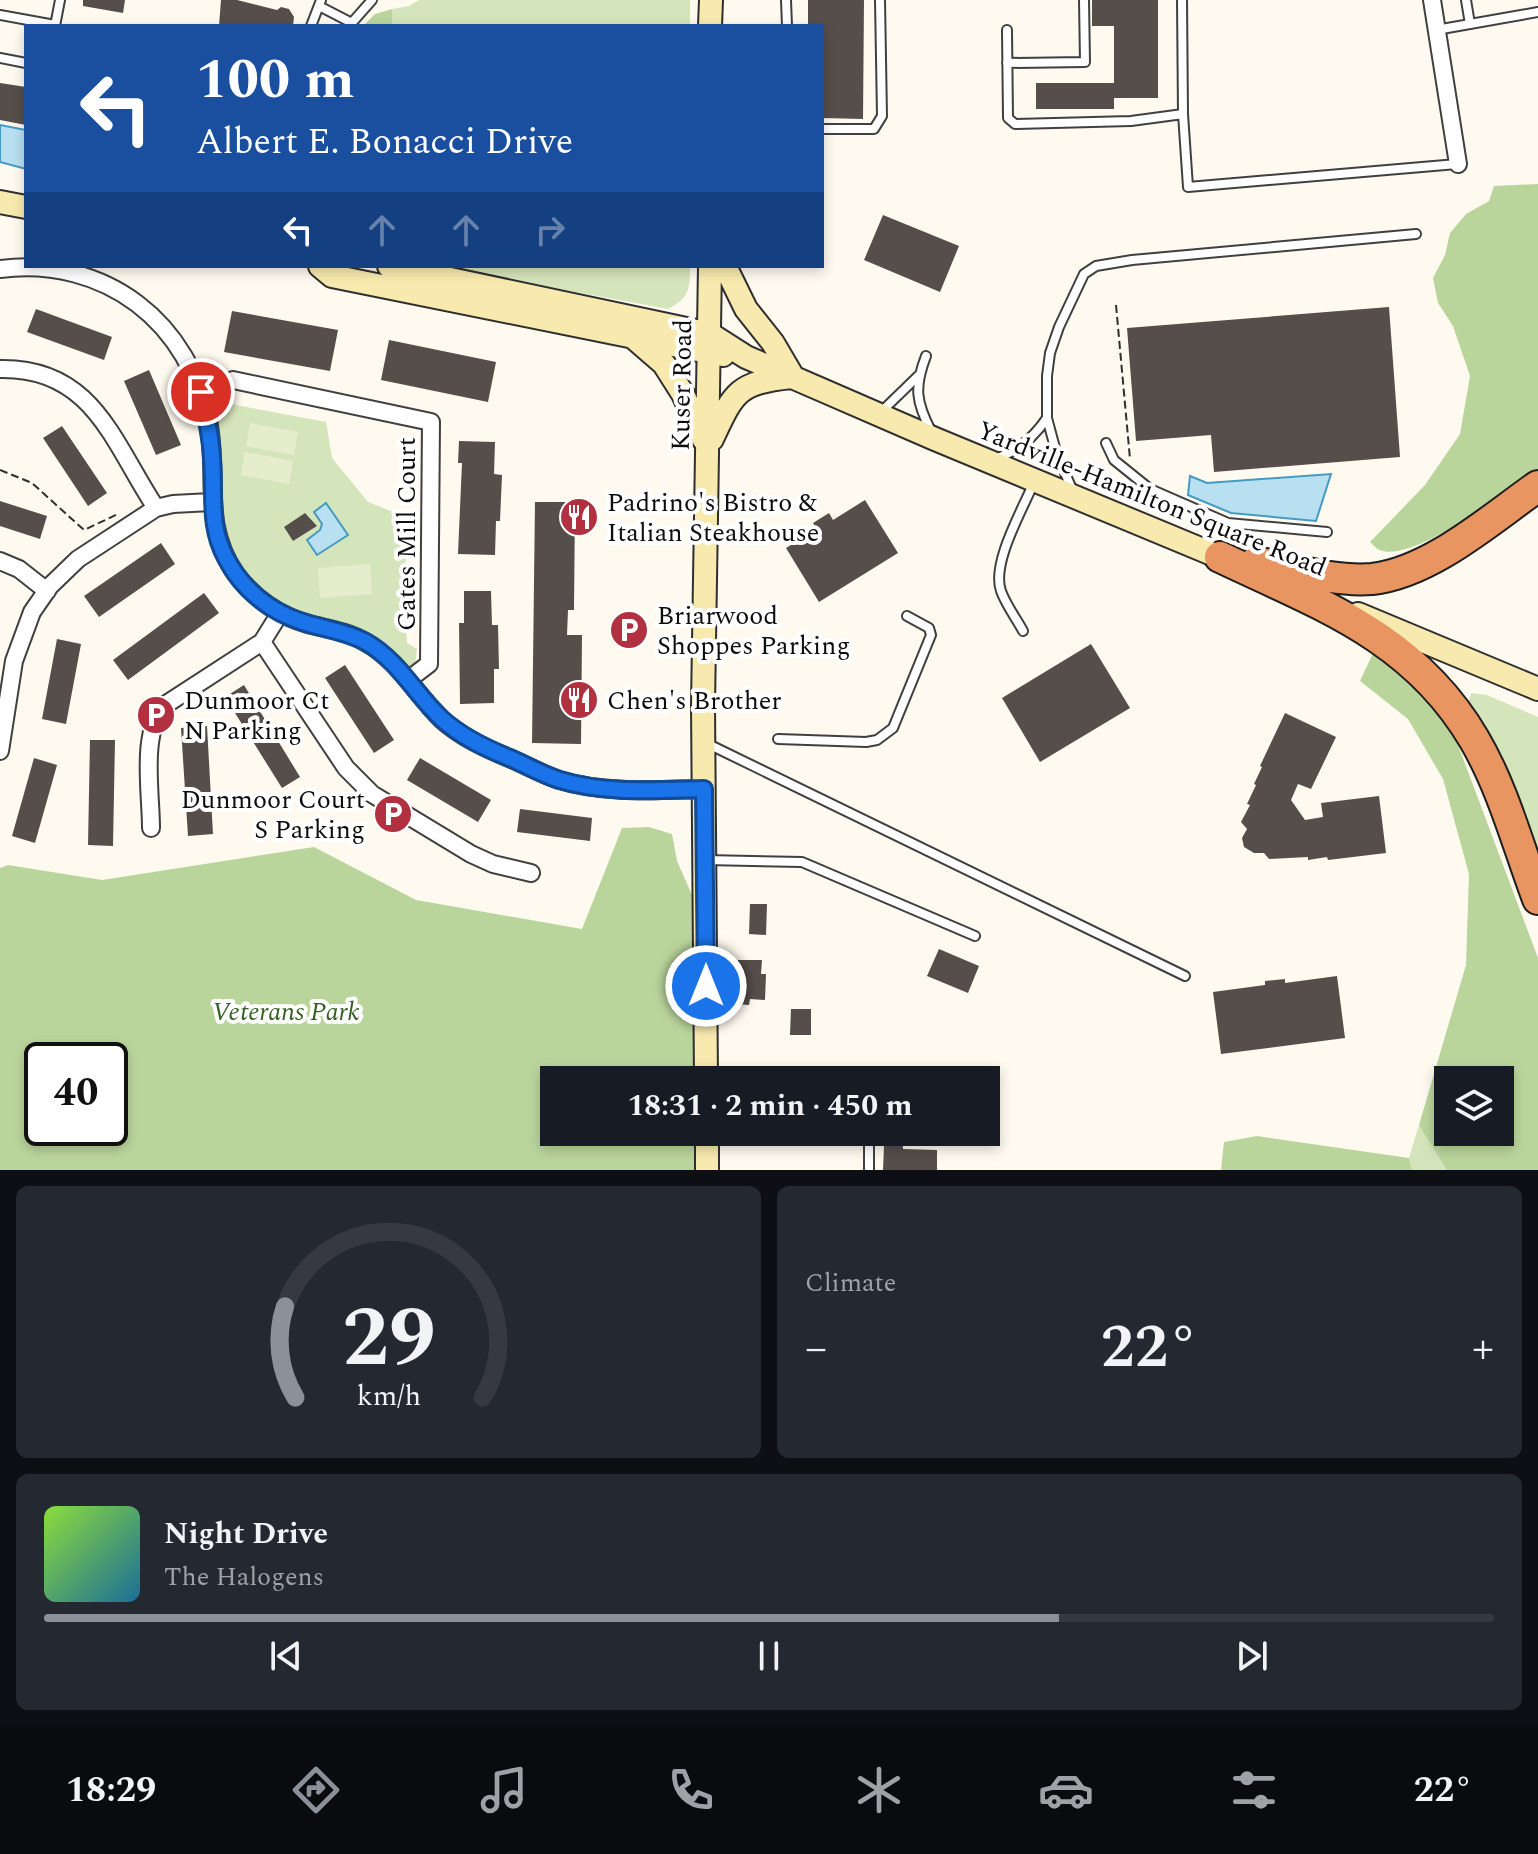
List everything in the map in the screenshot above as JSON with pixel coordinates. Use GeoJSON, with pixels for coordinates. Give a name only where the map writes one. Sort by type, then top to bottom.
{"type":"FeatureCollection","features":[{"type":"Feature","properties":{"kind":"highway"},"geometry":{"type":"LineString","coordinates":[[1215,555],[1349,579],[1396,575],[1431,560],[1538,486]]}},
{"type":"Feature","properties":{"kind":"highway"},"geometry":{"type":"LineString","coordinates":[[1215,555],[1361,625],[1388,643],[1437,687],[1475,741],[1490,770],[1538,899]]}},
{"type":"Feature","properties":{"kind":"street"},"geometry":{"type":"LineString","coordinates":[[710,24],[711,0]]}},
{"type":"Feature","properties":{"kind":"street"},"geometry":{"type":"LineString","coordinates":[[1432,0],[1458,164]]}},
{"type":"Feature","properties":{"kind":"street"},"geometry":{"type":"LineString","coordinates":[[0,202],[24,207]]}},
{"type":"Feature","properties":{"kind":"street"},"geometry":{"type":"LineString","coordinates":[[0,269],[51,268],[100,281],[143,307],[177,344],[201,392],[209,426],[213,461],[211,502],[217,538],[235,574],[249,590],[280,613],[363,640],[394,663],[458,733],[557,779],[604,788],[704,789]]}},
{"type":"Feature","properties":{"kind":"street","name":"Yardville-Hamilton Square Road"},"geometry":{"type":"LineString","coordinates":[[397,268],[710,344],[746,357],[987,461],[1538,689]]}},
{"type":"Feature","properties":{"kind":"street","name":"Kuser Road"},"geometry":{"type":"LineString","coordinates":[[706,1066],[704,742],[710,268]]}},
{"type":"Feature","properties":{"kind":"street"},"geometry":{"type":"LineString","coordinates":[[708,447],[725,409],[740,389],[767,380],[793,377],[773,343],[746,309],[726,268]]}},
{"type":"Feature","properties":{"kind":"street","name":"Yardville-Hamilton Square Road"},"geometry":{"type":"LineString","coordinates":[[329,269],[633,337],[710,344]]}},
{"type":"Feature","properties":{"kind":"street"},"geometry":{"type":"LineString","coordinates":[[633,337],[664,364],[683,394],[708,447]]}},
{"type":"Feature","properties":{"kind":"street"},"geometry":{"type":"LineString","coordinates":[[0,369],[34,372],[54,379],[86,400],[100,415],[152,503]]}},
{"type":"Feature","properties":{"kind":"street","name":"Gates Mill Court"},"geometry":{"type":"LineString","coordinates":[[201,392],[233,380],[431,422],[429,664],[408,680]]}},
{"type":"Feature","properties":{"kind":"street"},"geometry":{"type":"LineString","coordinates":[[0,751],[14,661],[32,612],[47,591],[78,559],[152,503],[211,502]]}},
{"type":"Feature","properties":{"kind":"street"},"geometry":{"type":"LineString","coordinates":[[0,561],[19,569],[47,591]]}},
{"type":"Feature","properties":{"kind":"street"},"geometry":{"type":"LineString","coordinates":[[151,828],[150,736],[158,712],[262,642],[280,613]]}},
{"type":"Feature","properties":{"kind":"street"},"geometry":{"type":"LineString","coordinates":[[262,642],[346,768],[372,794],[471,854],[493,864],[531,873]]}},
{"type":"Feature","properties":{"kind":"street"},"geometry":{"type":"LineString","coordinates":[[707,1146],[707,1170]]}},
{"type":"Feature","properties":{"kind":"lane"},"geometry":{"type":"LineString","coordinates":[[55,24],[60,0]]}},
{"type":"Feature","properties":{"kind":"lane"},"geometry":{"type":"LineString","coordinates":[[312,24],[320,3],[350,24],[372,0]]}},
{"type":"Feature","properties":{"kind":"lane"},"geometry":{"type":"LineString","coordinates":[[786,0],[787,24]]}},
{"type":"Feature","properties":{"kind":"lane"},"geometry":{"type":"LineString","coordinates":[[824,129],[874,129],[882,116],[880,0]]}},
{"type":"Feature","properties":{"kind":"lane"},"geometry":{"type":"LineString","coordinates":[[1007,63],[1085,62],[1084,0]]}},
{"type":"Feature","properties":{"kind":"lane"},"geometry":{"type":"LineString","coordinates":[[1182,0],[1183,114],[1188,187],[1458,164]]}},
{"type":"Feature","properties":{"kind":"lane"},"geometry":{"type":"LineString","coordinates":[[1466,0],[1470,24]]}},
{"type":"Feature","properties":{"kind":"lane"},"geometry":{"type":"LineString","coordinates":[[1436,30],[1538,12]]}},
{"type":"Feature","properties":{"kind":"lane"},"geometry":{"type":"LineString","coordinates":[[0,15],[45,24]]}},
{"type":"Feature","properties":{"kind":"lane"},"geometry":{"type":"LineString","coordinates":[[1007,30],[1008,118],[1015,124],[1131,121],[1183,114]]}},
{"type":"Feature","properties":{"kind":"lane"},"geometry":{"type":"LineString","coordinates":[[0,58],[24,63]]}},
{"type":"Feature","properties":{"kind":"lane"},"geometry":{"type":"LineString","coordinates":[[1079,499],[1067,480],[1047,418],[1047,376],[1059,327],[1084,274],[1096,266],[1132,260],[1416,234]]}},
{"type":"Feature","properties":{"kind":"lane"},"geometry":{"type":"LineString","coordinates":[[926,356],[918,375],[917,398],[935,439]]}},
{"type":"Feature","properties":{"kind":"lane"},"geometry":{"type":"LineString","coordinates":[[879,414],[918,375]]}},
{"type":"Feature","properties":{"kind":"lane"},"geometry":{"type":"LineString","coordinates":[[987,461],[1010,454],[1027,442],[1047,418]]}},
{"type":"Feature","properties":{"kind":"lane"},"geometry":{"type":"LineString","coordinates":[[1106,443],[1114,460],[1150,489],[1228,523],[1327,532]]}},
{"type":"Feature","properties":{"kind":"lane"},"geometry":{"type":"LineString","coordinates":[[1023,631],[1001,592],[1000,569],[1006,547],[1035,481]]}},
{"type":"Feature","properties":{"kind":"lane"},"geometry":{"type":"LineString","coordinates":[[778,739],[866,742],[886,735],[893,728],[931,635],[929,628],[907,616]]}},
{"type":"Feature","properties":{"kind":"lane"},"geometry":{"type":"LineString","coordinates":[[704,742],[1185,976]]}},
{"type":"Feature","properties":{"kind":"lane"},"geometry":{"type":"LineString","coordinates":[[705,860],[802,862],[975,936]]}},
{"type":"Feature","properties":{"kind":"lane"},"geometry":{"type":"LineString","coordinates":[[869,1146],[869,1170]]}},
{"type":"Feature","properties":{"kind":"path"},"geometry":{"type":"LineString","coordinates":[[1116,305],[1130,461],[1126,470]]}},
{"type":"Feature","properties":{"kind":"path"},"geometry":{"type":"LineString","coordinates":[[0,470],[32,483],[84,530],[152,503]]}},
{"type":"Feature","properties":{"kind":"green space"},"geometry":{"type":"Polygon","coordinates":[[[419,0],[690,0],[690,24],[392,24],[392,9],[409,6],[419,0]]]}},
{"type":"Feature","properties":{"kind":"green space"},"geometry":{"type":"Polygon","coordinates":[[[392,9],[392,24],[365,24],[375,14],[392,9]]]}},
{"type":"Feature","properties":{"kind":"green space"},"geometry":{"type":"Polygon","coordinates":[[[1538,184],[1538,470],[1484,508],[1436,536],[1395,551],[1379,549],[1370,542],[1425,485],[1460,434],[1470,376],[1453,326],[1438,303],[1433,278],[1445,255],[1450,233],[1466,214],[1489,201],[1494,186],[1538,184]]]}},
{"type":"Feature","properties":{"kind":"green space"},"geometry":{"type":"Polygon","coordinates":[[[446,268],[690,268],[689,287],[684,297],[668,309],[446,268]]]}},
{"type":"Feature","properties":{"kind":"green space"},"geometry":{"type":"Polygon","coordinates":[[[225,403],[326,422],[332,458],[368,502],[411,519],[404,576],[407,643],[417,649],[415,665],[404,667],[305,618],[248,585],[221,535],[212,411],[225,403]]]}},
{"type":"Feature","properties":{"kind":"green space"},"geometry":{"type":"Polygon","coordinates":[[[250,423],[298,432],[294,455],[246,446],[250,423]]]}},
{"type":"Feature","properties":{"kind":"green space"},"geometry":{"type":"Polygon","coordinates":[[[245,452],[293,461],[289,484],[241,475],[245,452]]]}},
{"type":"Feature","properties":{"kind":"green space"},"geometry":{"type":"Polygon","coordinates":[[[370,564],[372,594],[320,598],[318,568],[370,564]]]}},
{"type":"Feature","properties":{"kind":"green space"},"geometry":{"type":"Polygon","coordinates":[[[1375,649],[1411,682],[1452,729],[1538,958],[1538,1170],[1447,1170],[1419,1125],[1434,1074],[1434,1146],[1514,1146],[1514,1066],[1436,1066],[1466,965],[1469,874],[1443,779],[1408,719],[1360,681],[1375,649]]]}},
{"type":"Feature","properties":{"kind":"green space"},"geometry":{"type":"Polygon","coordinates":[[[1471,693],[1487,695],[1538,717],[1538,856],[1489,736],[1468,704],[1471,693]]]}},
{"type":"Feature","properties":{"kind":"green space","name":"Veterans Park"},"geometry":{"type":"Polygon","coordinates":[[[649,827],[672,834],[677,861],[692,895],[696,1066],[540,1066],[540,1146],[697,1146],[698,1170],[0,1170],[0,868],[8,865],[102,880],[314,847],[416,900],[582,929],[622,828],[649,827]]]}},
{"type":"Feature","properties":{"kind":"green space"},"geometry":{"type":"Polygon","coordinates":[[[1419,1125],[1447,1170],[1412,1170],[1409,1158],[1419,1125]]]}},
{"type":"Feature","properties":{"kind":"green space"},"geometry":{"type":"Polygon","coordinates":[[[1257,1136],[1409,1158],[1412,1170],[1221,1170],[1224,1142],[1257,1136]]]}},
{"type":"Feature","properties":{"kind":"water"},"geometry":{"type":"Polygon","coordinates":[[[0,125],[24,130],[24,168],[0,162],[0,125]]]}},
{"type":"Feature","properties":{"kind":"water"},"geometry":{"type":"Polygon","coordinates":[[[1331,474],[1316,521],[1231,513],[1188,495],[1190,476],[1207,483],[1331,474]]]}},
{"type":"Feature","properties":{"kind":"water"},"geometry":{"type":"Polygon","coordinates":[[[326,503],[348,535],[317,555],[307,540],[320,530],[322,524],[314,512],[326,503]]]}},
{"type":"Feature","properties":{"kind":"building"},"geometry":{"type":"Polygon","coordinates":[[[83,0],[125,0],[123,13],[83,6],[83,0]]]}},
{"type":"Feature","properties":{"kind":"building"},"geometry":{"type":"Polygon","coordinates":[[[221,0],[237,0],[277,10],[281,7],[289,9],[294,17],[293,24],[219,24],[221,0]]]}},
{"type":"Feature","properties":{"kind":"building"},"geometry":{"type":"Polygon","coordinates":[[[808,0],[864,0],[863,119],[824,118],[824,24],[808,24],[808,0]]]}},
{"type":"Feature","properties":{"kind":"building"},"geometry":{"type":"Polygon","coordinates":[[[1092,0],[1158,0],[1158,98],[1114,98],[1114,109],[1036,109],[1036,83],[1114,83],[1114,26],[1092,26],[1092,0]]]}},
{"type":"Feature","properties":{"kind":"building"},"geometry":{"type":"Polygon","coordinates":[[[0,83],[24,87],[24,125],[0,120],[0,83]]]}},
{"type":"Feature","properties":{"kind":"building"},"geometry":{"type":"Polygon","coordinates":[[[883,215],[959,246],[940,292],[864,260],[883,215]]]}},
{"type":"Feature","properties":{"kind":"building"},"geometry":{"type":"Polygon","coordinates":[[[1389,307],[1400,457],[1214,472],[1211,435],[1136,441],[1127,328],[1389,307]]]}},
{"type":"Feature","properties":{"kind":"building"},"geometry":{"type":"Polygon","coordinates":[[[36,309],[112,337],[104,360],[27,332],[36,309]]]}},
{"type":"Feature","properties":{"kind":"building"},"geometry":{"type":"Polygon","coordinates":[[[232,311],[338,330],[330,371],[224,352],[232,311]]]}},
{"type":"Feature","properties":{"kind":"building"},"geometry":{"type":"Polygon","coordinates":[[[389,340],[496,362],[488,402],[381,380],[389,340]]]}},
{"type":"Feature","properties":{"kind":"building"},"geometry":{"type":"Polygon","coordinates":[[[149,370],[181,445],[156,455],[124,381],[149,370]]]}},
{"type":"Feature","properties":{"kind":"building"},"geometry":{"type":"Polygon","coordinates":[[[62,426],[107,493],[88,506],[43,438],[62,426]]]}},
{"type":"Feature","properties":{"kind":"building"},"geometry":{"type":"Polygon","coordinates":[[[459,441],[495,442],[494,474],[502,475],[495,555],[458,554],[462,463],[458,463],[459,441]]]}},
{"type":"Feature","properties":{"kind":"building"},"geometry":{"type":"Polygon","coordinates":[[[865,500],[898,553],[819,602],[786,548],[817,529],[813,523],[829,513],[833,520],[865,500]]]}},
{"type":"Feature","properties":{"kind":"building"},"geometry":{"type":"Polygon","coordinates":[[[0,501],[47,516],[40,539],[0,526],[0,501]]]}},
{"type":"Feature","properties":{"kind":"building"},"geometry":{"type":"Polygon","coordinates":[[[535,502],[575,502],[574,610],[568,610],[567,635],[582,635],[581,744],[532,743],[535,502]]]}},
{"type":"Feature","properties":{"kind":"building"},"geometry":{"type":"Polygon","coordinates":[[[305,513],[317,526],[293,541],[284,527],[305,513]]]}},
{"type":"Feature","properties":{"kind":"building"},"geometry":{"type":"Polygon","coordinates":[[[161,543],[175,564],[99,617],[84,596],[161,543]]]}},
{"type":"Feature","properties":{"kind":"building"},"geometry":{"type":"Polygon","coordinates":[[[464,591],[491,591],[492,625],[498,625],[499,669],[494,669],[494,703],[460,704],[459,623],[464,623],[464,591]]]}},
{"type":"Feature","properties":{"kind":"building"},"geometry":{"type":"Polygon","coordinates":[[[204,593],[219,613],[128,680],[113,660],[204,593]]]}},
{"type":"Feature","properties":{"kind":"building"},"geometry":{"type":"Polygon","coordinates":[[[57,639],[81,644],[66,724],[42,719],[57,639]]]}},
{"type":"Feature","properties":{"kind":"building"},"geometry":{"type":"Polygon","coordinates":[[[1091,644],[1130,708],[1040,762],[1002,698],[1091,644]]]}},
{"type":"Feature","properties":{"kind":"building"},"geometry":{"type":"Polygon","coordinates":[[[345,665],[394,740],[374,753],[325,678],[345,665]]]}},
{"type":"Feature","properties":{"kind":"building"},"geometry":{"type":"Polygon","coordinates":[[[244,685],[300,777],[282,788],[225,697],[244,685]]]}},
{"type":"Feature","properties":{"kind":"building"},"geometry":{"type":"Polygon","coordinates":[[[1285,713],[1336,737],[1311,789],[1298,784],[1291,800],[1305,820],[1323,817],[1321,803],[1379,796],[1386,853],[1328,860],[1327,857],[1269,859],[1264,853],[1254,853],[1244,847],[1242,838],[1247,829],[1241,822],[1250,805],[1247,804],[1260,766],[1285,713]]]}},
{"type":"Feature","properties":{"kind":"building"},"geometry":{"type":"Polygon","coordinates":[[[207,726],[213,834],[188,836],[181,728],[207,726]]]}},
{"type":"Feature","properties":{"kind":"building"},"geometry":{"type":"Polygon","coordinates":[[[90,740],[115,740],[113,846],[88,845],[90,740]]]}},
{"type":"Feature","properties":{"kind":"building"},"geometry":{"type":"Polygon","coordinates":[[[34,758],[57,765],[35,843],[12,836],[34,758]]]}},
{"type":"Feature","properties":{"kind":"building"},"geometry":{"type":"Polygon","coordinates":[[[420,758],[491,800],[478,822],[407,780],[420,758]]]}},
{"type":"Feature","properties":{"kind":"building"},"geometry":{"type":"Polygon","coordinates":[[[520,809],[592,818],[590,841],[517,832],[520,809]]]}},
{"type":"Feature","properties":{"kind":"building"},"geometry":{"type":"Polygon","coordinates":[[[750,904],[767,904],[766,935],[749,934],[750,904]]]}},
{"type":"Feature","properties":{"kind":"building"},"geometry":{"type":"Polygon","coordinates":[[[939,949],[979,966],[968,993],[927,976],[939,949]]]}},
{"type":"Feature","properties":{"kind":"building"},"geometry":{"type":"Polygon","coordinates":[[[738,960],[762,960],[761,974],[766,974],[765,1000],[750,999],[749,1005],[737,1004],[737,977],[733,977],[733,965],[738,965],[738,960]]]}},
{"type":"Feature","properties":{"kind":"building"},"geometry":{"type":"Polygon","coordinates":[[[1337,976],[1345,1038],[1221,1054],[1213,992],[1265,985],[1265,981],[1285,979],[1285,983],[1337,976]]]}},
{"type":"Feature","properties":{"kind":"building"},"geometry":{"type":"Polygon","coordinates":[[[791,1009],[811,1009],[811,1035],[790,1035],[791,1009]]]}},
{"type":"Feature","properties":{"kind":"building"},"geometry":{"type":"Polygon","coordinates":[[[884,1146],[937,1150],[937,1170],[883,1170],[884,1146]]]}},
{"type":"Feature","properties":{"kind":"place","name":"Padrino's Bistro & Italian Steakhouse"},"geometry":{"type":"Point","coordinates":[579,517]}},
{"type":"Feature","properties":{"kind":"place","name":"Briarwood Shoppes Parking"},"geometry":{"type":"Point","coordinates":[629,630]}},
{"type":"Feature","properties":{"kind":"place","name":"Chen's Brother"},"geometry":{"type":"Point","coordinates":[579,700]}},
{"type":"Feature","properties":{"kind":"place","name":"Dunmoor Ct N Parking"},"geometry":{"type":"Point","coordinates":[156,715]}},
{"type":"Feature","properties":{"kind":"place","name":"Dunmoor Court S Parking"},"geometry":{"type":"Point","coordinates":[393,814]}},
{"type":"Feature","properties":{"kind":"route"},"geometry":{"type":"LineString","coordinates":[[201,392],[213,461],[211,502],[217,538],[235,574],[264,603],[304,623],[344,632],[363,640],[394,663],[425,701],[458,733],[557,779],[604,788],[704,789],[706,986]]}}]}
